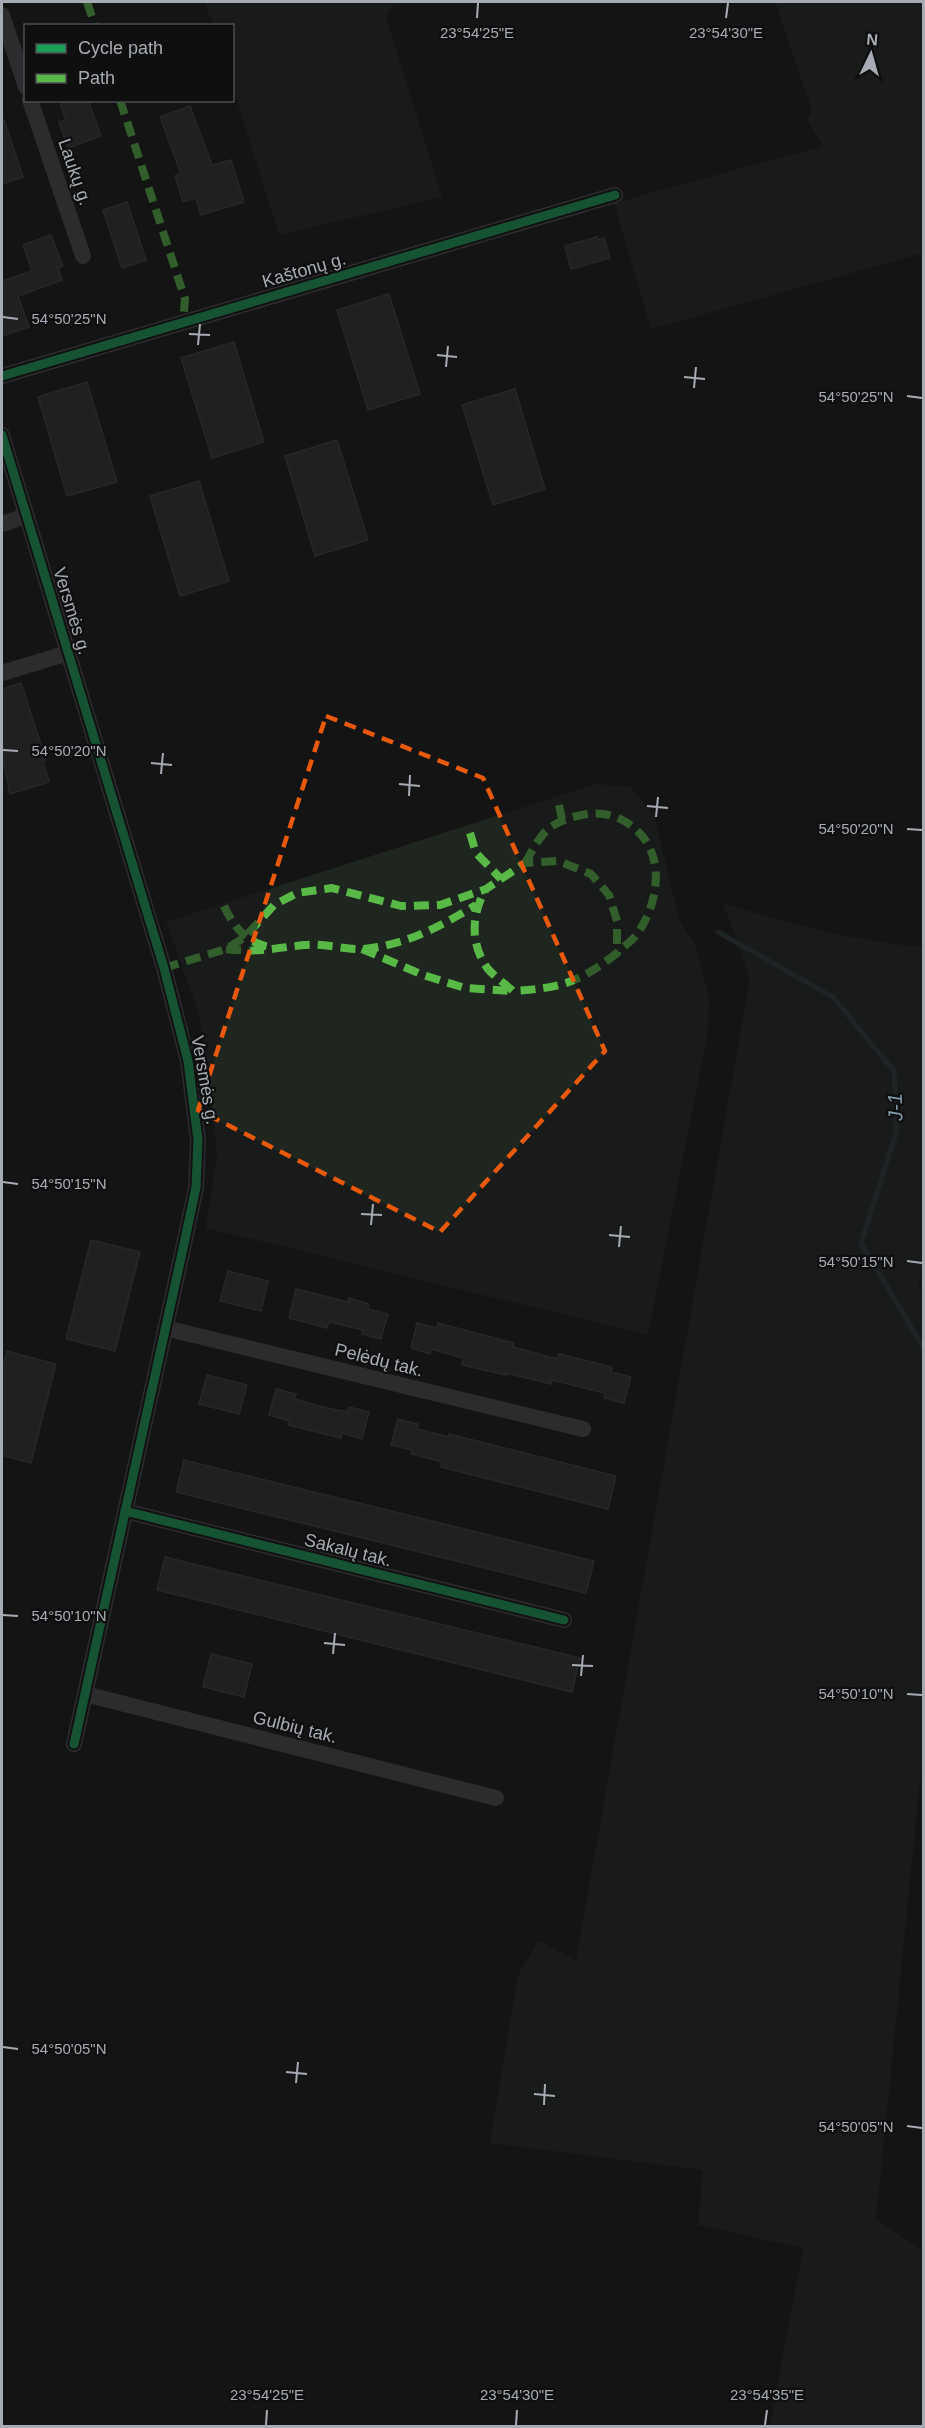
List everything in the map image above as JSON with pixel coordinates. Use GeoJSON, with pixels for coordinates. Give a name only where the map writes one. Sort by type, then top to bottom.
{"type":"FeatureCollection","features":[{"type":"Feature","properties":{"kind":"street"},"geometry":{"type":"LineString","coordinates":[[2,15],[24,81]]}},
{"type":"Feature","properties":{"kind":"street","name":"Laukų g."},"geometry":{"type":"LineString","coordinates":[[31,102],[82,256]]}},
{"type":"Feature","properties":{"kind":"street","name":"Kaštonų g."},"geometry":{"type":"LineString","coordinates":[[2,376],[615,195]]}},
{"type":"Feature","properties":{"kind":"street","name":"Versmės g."},"geometry":{"type":"LineString","coordinates":[[2,435],[164,968],[188,1061],[198,1140],[196,1187],[74,1744]]}},
{"type":"Feature","properties":{"kind":"street"},"geometry":{"type":"LineString","coordinates":[[2,524],[26,516]]}},
{"type":"Feature","properties":{"kind":"street"},"geometry":{"type":"LineString","coordinates":[[2,672],[68,653]]}},
{"type":"Feature","properties":{"kind":"street","name":"Pelėdų tak."},"geometry":{"type":"LineString","coordinates":[[165,1329],[583,1430]]}},
{"type":"Feature","properties":{"kind":"street","name":"Sakalų tak."},"geometry":{"type":"LineString","coordinates":[[125,1511],[564,1620]]}},
{"type":"Feature","properties":{"kind":"street","name":"Gulbių tak."},"geometry":{"type":"LineString","coordinates":[[85,1694],[496,1798]]}},
{"type":"Feature","properties":{"kind":"highlighted area"},"geometry":{"type":"Polygon","coordinates":[[[326,716],[483,778],[605,1051],[440,1232],[198,1110],[326,716]]]}},
{"type":"Feature","properties":{"kind":"shaded area"},"geometry":{"type":"Polygon","coordinates":[[[205,2],[395,2],[386,17],[442,197],[279,235],[234,91],[234,24],[213,24],[205,2]]]}},
{"type":"Feature","properties":{"kind":"shaded area"},"geometry":{"type":"Polygon","coordinates":[[[775,2],[923,2],[923,253],[651,329],[614,203],[823,146],[807,120],[812,110],[775,2]]]}},
{"type":"Feature","properties":{"kind":"shaded area"},"geometry":{"type":"Polygon","coordinates":[[[596,784],[631,787],[654,815],[680,922],[695,944],[709,998],[708,1031],[648,1335],[206,1228],[217,1155],[208,1071],[198,1010],[166,922],[596,784]]]}},
{"type":"Feature","properties":{"kind":"shaded area"},"geometry":{"type":"Polygon","coordinates":[[[723,903],[822,931],[872,941],[923,947],[924,1263],[918,1288],[924,1298],[923,1750],[876,2219],[923,2251],[923,2426],[770,2426],[803,2248],[698,2225],[703,2170],[490,2143],[518,1975],[539,1941],[576,1960],[750,979],[723,903]]]}},
{"type":"Feature","properties":{"kind":"building"},"geometry":{"type":"Polygon","coordinates":[[[60,102],[89,102],[101,136],[68,148],[59,122],[66,120],[60,102]]]}},
{"type":"Feature","properties":{"kind":"building"},"geometry":{"type":"Polygon","coordinates":[[[190,106],[212,165],[231,160],[244,202],[201,215],[196,198],[183,202],[175,176],[181,174],[160,117],[190,106]]]}},
{"type":"Feature","properties":{"kind":"building"},"geometry":{"type":"Polygon","coordinates":[[[4,120],[23,177],[2,184],[2,121],[4,120]]]}},
{"type":"Feature","properties":{"kind":"building"},"geometry":{"type":"Polygon","coordinates":[[[127,202],[146,260],[122,268],[103,210],[127,202]]]}},
{"type":"Feature","properties":{"kind":"building"},"geometry":{"type":"Polygon","coordinates":[[[51,235],[63,266],[58,268],[62,280],[18,296],[29,327],[2,336],[2,281],[32,271],[23,245],[51,235]]]}},
{"type":"Feature","properties":{"kind":"building"},"geometry":{"type":"Polygon","coordinates":[[[597,237],[598,240],[604,238],[610,258],[571,269],[565,246],[597,237]]]}},
{"type":"Feature","properties":{"kind":"building"},"geometry":{"type":"Polygon","coordinates":[[[389,294],[420,394],[368,410],[337,310],[389,294]]]}},
{"type":"Feature","properties":{"kind":"building"},"geometry":{"type":"Polygon","coordinates":[[[234,342],[264,442],[212,458],[181,358],[234,342]]]}},
{"type":"Feature","properties":{"kind":"building"},"geometry":{"type":"Polygon","coordinates":[[[87,382],[117,482],[67,496],[38,397],[87,382]]]}},
{"type":"Feature","properties":{"kind":"building"},"geometry":{"type":"Polygon","coordinates":[[[515,389],[545,489],[493,505],[462,405],[515,389]]]}},
{"type":"Feature","properties":{"kind":"building"},"geometry":{"type":"Polygon","coordinates":[[[337,440],[368,540],[315,556],[285,456],[337,440]]]}},
{"type":"Feature","properties":{"kind":"building"},"geometry":{"type":"Polygon","coordinates":[[[199,481],[229,581],[180,596],[150,496],[199,481]]]}},
{"type":"Feature","properties":{"kind":"building"},"geometry":{"type":"Polygon","coordinates":[[[21,683],[46,760],[43,761],[49,782],[10,794],[2,755],[2,689],[21,683]]]}},
{"type":"Feature","properties":{"kind":"building"},"geometry":{"type":"Polygon","coordinates":[[[91,1240],[140,1252],[115,1351],[66,1339],[91,1240]]]}},
{"type":"Feature","properties":{"kind":"building"},"geometry":{"type":"Polygon","coordinates":[[[228,1271],[268,1281],[261,1311],[220,1301],[228,1271]]]}},
{"type":"Feature","properties":{"kind":"building"},"geometry":{"type":"Polygon","coordinates":[[[296,1289],[348,1302],[349,1298],[369,1304],[368,1309],[388,1314],[381,1339],[362,1334],[363,1330],[329,1322],[327,1328],[289,1318],[296,1289]]]}},
{"type":"Feature","properties":{"kind":"building"},"geometry":{"type":"Polygon","coordinates":[[[417,1323],[437,1328],[438,1323],[514,1343],[513,1347],[557,1359],[559,1354],[612,1367],[611,1372],[631,1377],[624,1403],[604,1398],[605,1393],[552,1380],[551,1384],[462,1365],[464,1358],[431,1349],[430,1354],[411,1348],[417,1323]]]}},
{"type":"Feature","properties":{"kind":"building"},"geometry":{"type":"Polygon","coordinates":[[[7,1351],[56,1364],[31,1463],[2,1455],[2,1371],[7,1351]]]}},
{"type":"Feature","properties":{"kind":"building"},"geometry":{"type":"Polygon","coordinates":[[[207,1375],[247,1385],[239,1414],[199,1404],[207,1375]]]}},
{"type":"Feature","properties":{"kind":"building"},"geometry":{"type":"Polygon","coordinates":[[[276,1389],[296,1394],[294,1399],[327,1408],[348,1412],[349,1407],[369,1412],[362,1439],[342,1433],[341,1438],[288,1425],[289,1421],[269,1415],[276,1389]]]}},
{"type":"Feature","properties":{"kind":"building"},"geometry":{"type":"Polygon","coordinates":[[[398,1419],[418,1424],[417,1429],[449,1437],[449,1434],[616,1476],[608,1509],[441,1467],[442,1462],[411,1454],[412,1450],[391,1445],[398,1419]]]}},
{"type":"Feature","properties":{"kind":"building"},"geometry":{"type":"Polygon","coordinates":[[[184,1460],[594,1561],[586,1593],[176,1492],[184,1460]]]}},
{"type":"Feature","properties":{"kind":"building"},"geometry":{"type":"Polygon","coordinates":[[[165,1557],[580,1658],[572,1692],[157,1590],[165,1557]]]}},
{"type":"Feature","properties":{"kind":"building"},"geometry":{"type":"Polygon","coordinates":[[[211,1654],[252,1664],[244,1697],[203,1687],[211,1654]]]}},
{"type":"Feature","properties":{"kind":"waterway","name":"J-1"},"geometry":{"type":"LineString","coordinates":[[718,932],[833,997],[894,1071],[897,1130],[861,1243],[924,1349]]}},
{"type":"Feature","properties":{"kind":"marked path"},"geometry":{"type":"LineString","coordinates":[[87,2],[94,24]]}},
{"type":"Feature","properties":{"kind":"marked path"},"geometry":{"type":"LineString","coordinates":[[121,102],[185,299],[183,323]]}},
{"type":"Feature","properties":{"kind":"marked path"},"geometry":{"type":"LineString","coordinates":[[559,805],[562,819]]}},
{"type":"Feature","properties":{"kind":"marked path"},"geometry":{"type":"LineString","coordinates":[[525,863],[539,839],[548,829],[577,816],[598,813],[611,815],[623,820],[641,835],[654,861],[655,891],[645,921],[637,934],[617,953]]}},
{"type":"Feature","properties":{"kind":"marked path"},"geometry":{"type":"LineString","coordinates":[[470,833],[476,853],[501,879]]}},
{"type":"Feature","properties":{"kind":"marked path"},"geometry":{"type":"LineString","coordinates":[[164,968],[226,949],[245,937],[274,905],[297,893],[332,888],[401,906],[440,905],[486,889],[525,863],[558,861],[591,874],[609,895],[617,921],[617,953],[591,971],[569,982],[557,986],[513,991],[488,969],[478,950],[475,919],[486,889]]}},
{"type":"Feature","properties":{"kind":"marked path"},"geometry":{"type":"LineString","coordinates":[[226,949],[256,950],[312,945],[357,949],[379,947],[423,933],[476,905]]}},
{"type":"Feature","properties":{"kind":"marked path"},"geometry":{"type":"LineString","coordinates":[[224,906],[242,933],[254,942],[270,947]]}},
{"type":"Feature","properties":{"kind":"marked path"},"geometry":{"type":"LineString","coordinates":[[362,949],[423,975],[465,988],[513,991]]}},
{"type":"Feature","properties":{"kind":"cycle path"},"geometry":{"type":"LineString","coordinates":[[2,376],[615,195]]}},
{"type":"Feature","properties":{"kind":"cycle path"},"geometry":{"type":"LineString","coordinates":[[2,435],[164,968],[188,1061],[198,1140],[196,1187],[74,1744]]}},
{"type":"Feature","properties":{"kind":"cycle path"},"geometry":{"type":"LineString","coordinates":[[125,1511],[564,1620]]}}]}
